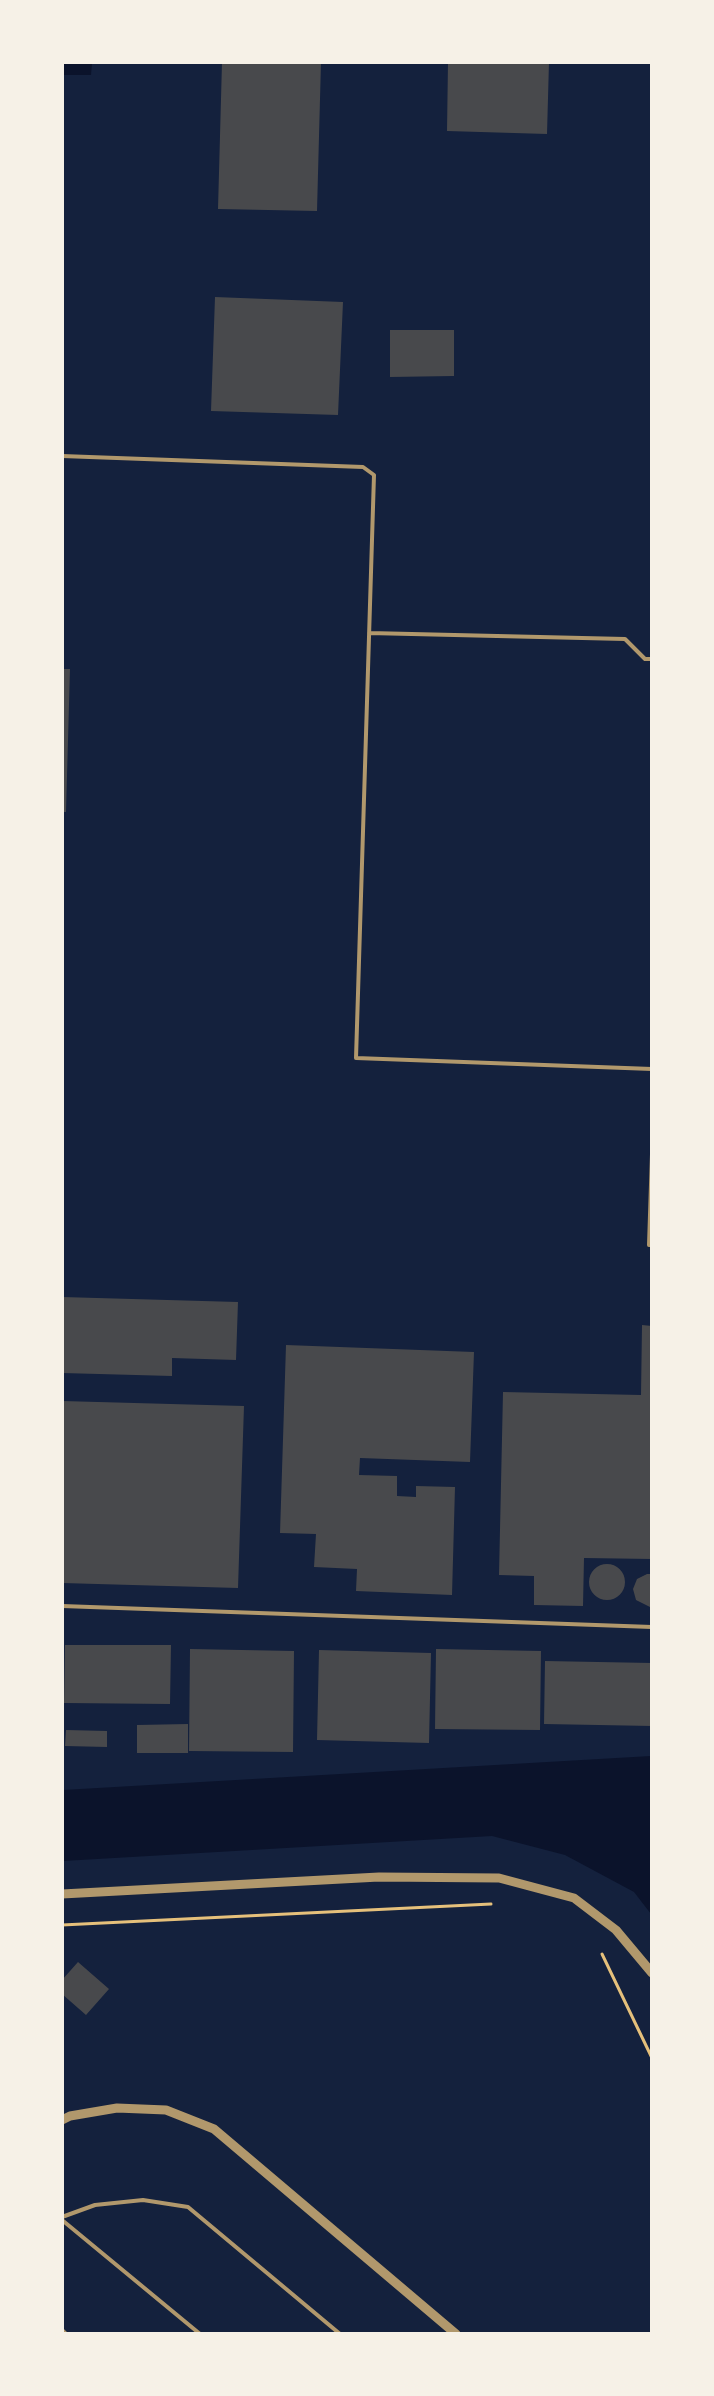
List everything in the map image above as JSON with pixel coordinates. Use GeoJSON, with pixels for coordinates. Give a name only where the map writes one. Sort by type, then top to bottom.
{"type":"FeatureCollection","features":[{"type":"Feature","properties":{"kind":"street"},"geometry":{"type":"LineString","coordinates":[[62,1894],[379,1877],[499,1878],[574,1898],[616,1930],[652,1973]]}},
{"type":"Feature","properties":{"kind":"street"},"geometry":{"type":"LineString","coordinates":[[62,2120],[70,2116],[117,2108],[166,2110],[214,2129],[456,2334]]}},
{"type":"Feature","properties":{"kind":"lane"},"geometry":{"type":"LineString","coordinates":[[62,456],[363,467],[374,475],[356,1058],[652,1069]]}},
{"type":"Feature","properties":{"kind":"lane"},"geometry":{"type":"LineString","coordinates":[[370,633],[625,639],[646,659],[652,659]]}},
{"type":"Feature","properties":{"kind":"lane"},"geometry":{"type":"LineString","coordinates":[[652,1154],[649,1244],[652,1245]]}},
{"type":"Feature","properties":{"kind":"lane"},"geometry":{"type":"LineString","coordinates":[[62,1606],[652,1627]]}},
{"type":"Feature","properties":{"kind":"lane"},"geometry":{"type":"LineString","coordinates":[[200,2334],[62,2219],[95,2205],[144,2200],[188,2207],[340,2334]]}},
{"type":"Feature","properties":{"kind":"lane"},"geometry":{"type":"LineString","coordinates":[[62,2330],[66,2334]]}},
{"type":"Feature","properties":{"kind":"path"},"geometry":{"type":"LineString","coordinates":[[62,1925],[494,1904]]}},
{"type":"Feature","properties":{"kind":"path"},"geometry":{"type":"LineString","coordinates":[[598,1947],[652,2058]]}},
{"type":"Feature","properties":{"kind":"water"},"geometry":{"type":"Polygon","coordinates":[[[63,62],[92,63],[91,75],[63,75],[63,62]]]}},
{"type":"Feature","properties":{"kind":"water"},"geometry":{"type":"Polygon","coordinates":[[[651,1756],[651,1914],[634,1892],[565,1855],[492,1836],[63,1861],[63,1790],[651,1756]]]}},
{"type":"Feature","properties":{"kind":"building"},"geometry":{"type":"Polygon","coordinates":[[[222,62],[321,62],[317,211],[218,209],[222,62]]]}},
{"type":"Feature","properties":{"kind":"building"},"geometry":{"type":"Polygon","coordinates":[[[448,62],[549,62],[547,134],[447,131],[448,62]]]}},
{"type":"Feature","properties":{"kind":"building"},"geometry":{"type":"Polygon","coordinates":[[[215,297],[343,302],[338,415],[211,411],[215,297]]]}},
{"type":"Feature","properties":{"kind":"building"},"geometry":{"type":"Polygon","coordinates":[[[390,330],[454,330],[454,376],[390,377],[390,330]]]}},
{"type":"Feature","properties":{"kind":"building"},"geometry":{"type":"Polygon","coordinates":[[[62,669],[70,669],[66,812],[62,812],[62,669]]]}},
{"type":"Feature","properties":{"kind":"building"},"geometry":{"type":"Polygon","coordinates":[[[62,1297],[238,1302],[236,1360],[172,1358],[172,1376],[62,1373],[62,1297]]]}},
{"type":"Feature","properties":{"kind":"building"},"geometry":{"type":"Polygon","coordinates":[[[642,1325],[652,1326],[652,1559],[584,1558],[583,1606],[534,1605],[534,1576],[499,1575],[503,1392],[641,1395],[642,1325]]]}},
{"type":"Feature","properties":{"kind":"building"},"geometry":{"type":"Polygon","coordinates":[[[286,1345],[474,1352],[470,1462],[360,1458],[359,1475],[397,1476],[397,1496],[416,1497],[416,1486],[455,1487],[452,1595],[356,1591],[357,1569],[314,1567],[316,1534],[280,1533],[286,1345]]]}},
{"type":"Feature","properties":{"kind":"building"},"geometry":{"type":"Polygon","coordinates":[[[62,1401],[244,1406],[238,1588],[62,1583],[62,1401]]]}},
{"type":"Feature","properties":{"kind":"building"},"geometry":{"type":"Polygon","coordinates":[[[607,1564],[614,1565],[620,1569],[624,1575],[624,1589],[620,1595],[614,1599],[607,1600],[600,1599],[594,1595],[590,1589],[589,1582],[590,1575],[594,1569],[600,1565],[607,1564]]]}},
{"type":"Feature","properties":{"kind":"building"},"geometry":{"type":"Polygon","coordinates":[[[647,1574],[652,1574],[652,1607],[636,1600],[633,1589],[637,1579],[647,1574]]]}},
{"type":"Feature","properties":{"kind":"building"},"geometry":{"type":"Polygon","coordinates":[[[65,1645],[171,1645],[170,1704],[64,1703],[65,1645]]]}},
{"type":"Feature","properties":{"kind":"building"},"geometry":{"type":"Polygon","coordinates":[[[190,1649],[294,1651],[293,1752],[189,1751],[190,1649]]]}},
{"type":"Feature","properties":{"kind":"building"},"geometry":{"type":"Polygon","coordinates":[[[436,1649],[541,1651],[540,1730],[435,1729],[436,1649]]]}},
{"type":"Feature","properties":{"kind":"building"},"geometry":{"type":"Polygon","coordinates":[[[319,1650],[431,1653],[429,1743],[317,1740],[319,1650]]]}},
{"type":"Feature","properties":{"kind":"building"},"geometry":{"type":"Polygon","coordinates":[[[545,1661],[652,1663],[652,1726],[544,1724],[545,1661]]]}},
{"type":"Feature","properties":{"kind":"building"},"geometry":{"type":"Polygon","coordinates":[[[188,1724],[188,1753],[137,1753],[137,1725],[188,1724]]]}},
{"type":"Feature","properties":{"kind":"building"},"geometry":{"type":"Polygon","coordinates":[[[66,1730],[107,1731],[107,1747],[65,1746],[66,1730]]]}},
{"type":"Feature","properties":{"kind":"building"},"geometry":{"type":"Polygon","coordinates":[[[78,1962],[109,1989],[86,2015],[62,1994],[62,1980],[78,1962]]]}}]}
